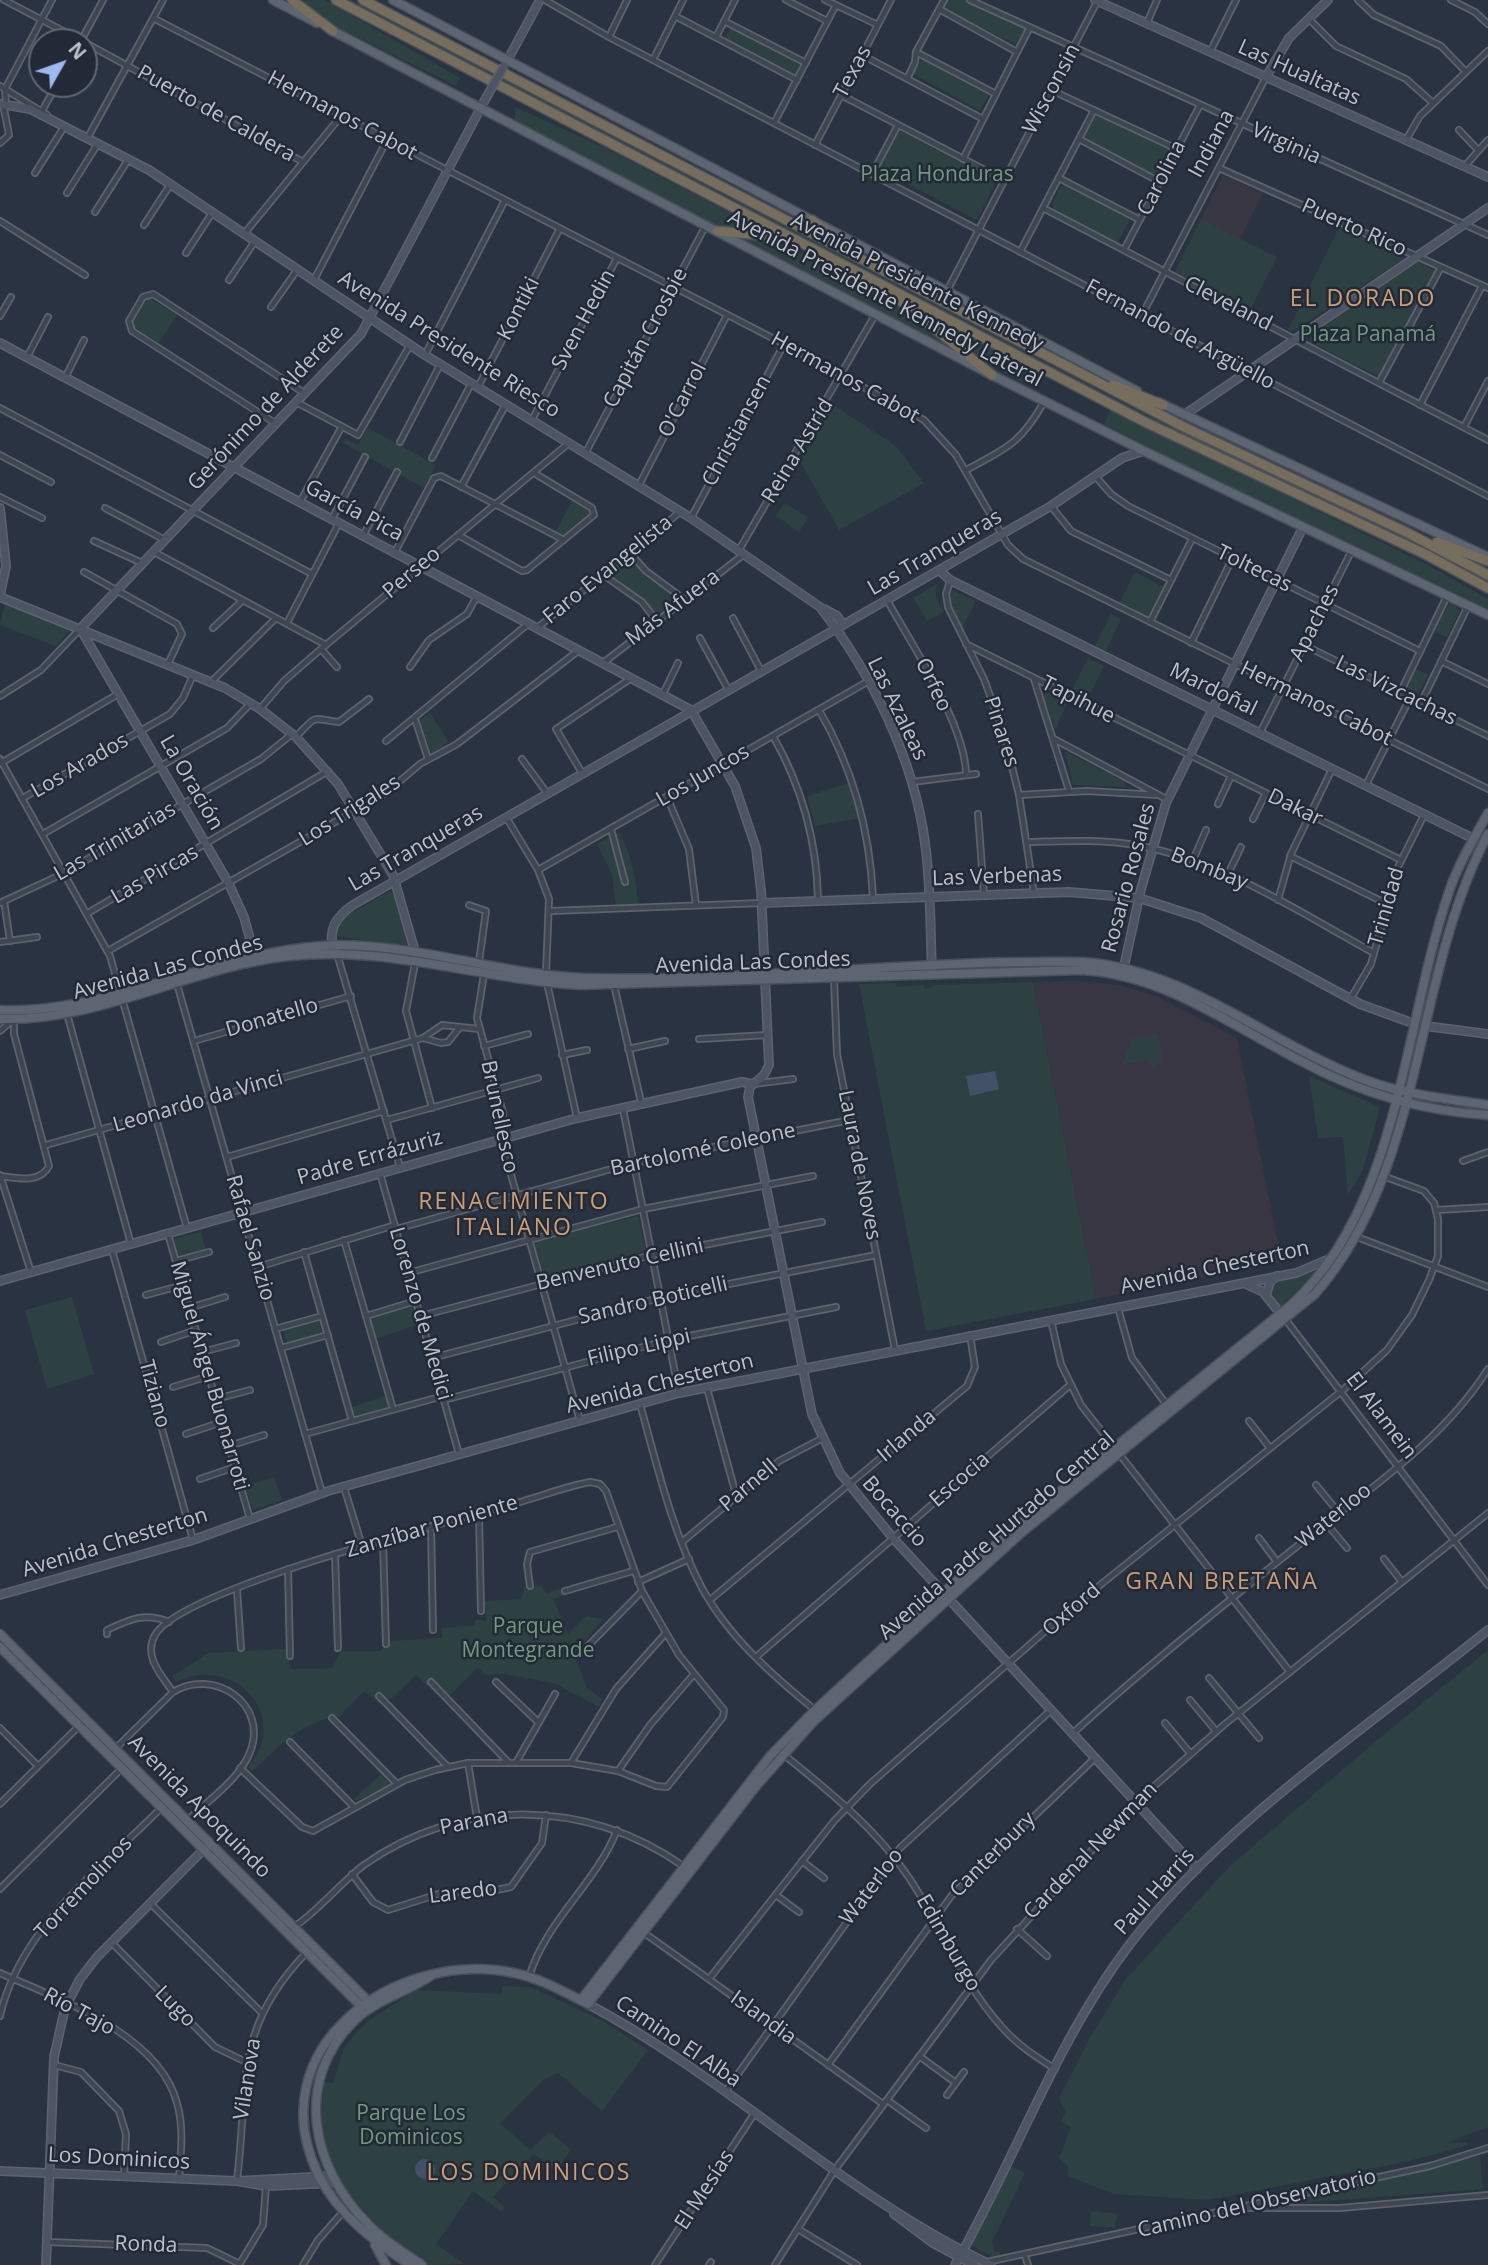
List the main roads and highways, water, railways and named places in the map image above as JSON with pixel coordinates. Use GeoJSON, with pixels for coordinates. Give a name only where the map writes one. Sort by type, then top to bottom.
{"type":"FeatureCollection","features":[{"type":"Feature","properties":{"kind":"highway"},"geometry":{"type":"LineString","coordinates":[[292,0],[333,31]]}},
{"type":"Feature","properties":{"kind":"highway","name":"Avenida Presidente Kennedy"},"geometry":{"type":"LineString","coordinates":[[336,0],[1145,422],[1425,554],[1488,588]]}},
{"type":"Feature","properties":{"kind":"highway","name":"Avenida Presidente Kennedy"},"geometry":{"type":"LineString","coordinates":[[363,0],[1186,428],[1408,533],[1488,575]]}},
{"type":"Feature","properties":{"kind":"highway"},"geometry":{"type":"LineString","coordinates":[[813,220],[866,263]]}},
{"type":"Feature","properties":{"kind":"highway"},"geometry":{"type":"LineString","coordinates":[[717,231],[766,234],[804,244]]}},
{"type":"Feature","properties":{"kind":"highway"},"geometry":{"type":"LineString","coordinates":[[872,279],[992,375]]}},
{"type":"Feature","properties":{"kind":"highway"},"geometry":{"type":"LineString","coordinates":[[1071,369],[1163,405]]}},
{"type":"Feature","properties":{"kind":"highway"},"geometry":{"type":"LineString","coordinates":[[1408,533],[1488,559]]}},
{"type":"Feature","properties":{"kind":"main road","name":"Avenida Presidente Kennedy Lateral"},"geometry":{"type":"LineString","coordinates":[[273,0],[484,103],[717,231],[992,375],[1143,451],[1488,615]]}},
{"type":"Feature","properties":{"kind":"main road","name":"Avenida Presidente Kennedy Lateral"},"geometry":{"type":"LineString","coordinates":[[393,0],[506,63],[813,220],[1163,405],[1488,559]]}},
{"type":"Feature","properties":{"kind":"main road","name":"Avenida Padre Hurtado Central"},"geometry":{"type":"LineString","coordinates":[[584,2002],[683,1866],[770,1756],[815,1710],[1167,1405],[1283,1317],[1338,1251],[1369,1190],[1453,880],[1488,813]]}},
{"type":"Feature","properties":{"kind":"main road","name":"Avenida Padre Hurtado Central"},"geometry":{"type":"LineString","coordinates":[[1116,1450],[1324,1283],[1357,1237],[1383,1176],[1405,1104],[1465,879],[1488,834]]}},
{"type":"Feature","properties":{"kind":"main road"},"geometry":{"type":"LineString","coordinates":[[1435,939],[1444,952]]}},
{"type":"Feature","properties":{"kind":"main road","name":"Avenida Las Condes"},"geometry":{"type":"LineString","coordinates":[[0,1019],[66,1014],[255,957],[335,949],[416,959],[479,962],[547,979],[932,971]]}},
{"type":"Feature","properties":{"kind":"main road","name":"Avenida Las Condes"},"geometry":{"type":"LineString","coordinates":[[0,1010],[49,1008],[121,996],[177,984],[255,957]]}},
{"type":"Feature","properties":{"kind":"main road","name":"Avenida Las Condes"},"geometry":{"type":"LineString","coordinates":[[416,959],[484,974],[614,985],[764,976],[834,978],[1074,962],[1172,982],[1319,1060],[1397,1090],[1488,1105]]}},
{"type":"Feature","properties":{"kind":"main road","name":"Avenida Las Condes"},"geometry":{"type":"LineString","coordinates":[[1123,971],[1176,993],[1321,1072],[1394,1101],[1488,1115]]}},
{"type":"Feature","properties":{"kind":"main road","name":"Avenida Padre Hurtado Central"},"geometry":{"type":"LineString","coordinates":[[584,2002],[783,1754],[945,1595]]}},
{"type":"Feature","properties":{"kind":"main road","name":"Avenida Apoquindo"},"geometry":{"type":"LineString","coordinates":[[0,1634],[86,1724],[106,1750],[163,1807],[208,1845]]}},
{"type":"Feature","properties":{"kind":"main road","name":"Avenida Apoquindo"},"geometry":{"type":"LineString","coordinates":[[0,1647],[116,1749],[367,2006]]}},
{"type":"Feature","properties":{"kind":"main road","name":"Avenida Apoquindo"},"geometry":{"type":"LineString","coordinates":[[290,1928],[307,1951],[367,2006]]}},
{"type":"Feature","properties":{"kind":"main road","name":"Camino El Alba"},"geometry":{"type":"LineString","coordinates":[[367,2006],[435,1973],[482,1969],[529,1977],[584,2002]]}},
{"type":"Feature","properties":{"kind":"main road"},"geometry":{"type":"LineString","coordinates":[[367,2006],[337,2041],[318,2084],[316,2130],[334,2180],[368,2225],[421,2265]]}},
{"type":"Feature","properties":{"kind":"main road"},"geometry":{"type":"LineString","coordinates":[[367,2006],[327,2041],[308,2087],[306,2134],[322,2182],[343,2211],[369,2238],[386,2265]]}},
{"type":"Feature","properties":{"kind":"main road"},"geometry":{"type":"LineString","coordinates":[[369,2238],[410,2265]]}},
{"type":"Feature","properties":{"kind":"water"},"geometry":{"type":"Polygon","coordinates":[[[995,1071],[999,1089],[970,1096],[966,1076],[995,1071]]]}},
{"type":"Feature","properties":{"kind":"water"},"geometry":{"type":"Polygon","coordinates":[[[425,2159],[432,2162],[435,2169],[432,2176],[425,2179],[418,2176],[415,2169],[418,2162],[425,2159]]]}},
{"type":"Feature","properties":{"kind":"district","name":"EL DORADO"},"geometry":{"type":"Point","coordinates":[1363,299]}},
{"type":"Feature","properties":{"kind":"district","name":"RENACIMIENTO ITALIANO"},"geometry":{"type":"Point","coordinates":[514,1215]}},
{"type":"Feature","properties":{"kind":"district","name":"GRAN BRETAÑA"},"geometry":{"type":"Point","coordinates":[1222,1582]}},
{"type":"Feature","properties":{"kind":"district","name":"LOS DOMINICOS"},"geometry":{"type":"Point","coordinates":[529,2173]}},
{"type":"Feature","properties":{"kind":"park label","name":"Plaza Honduras"},"geometry":{"type":"Point","coordinates":[937,175]}},
{"type":"Feature","properties":{"kind":"park label","name":"Plaza Panamá"},"geometry":{"type":"Point","coordinates":[1368,335]}},
{"type":"Feature","properties":{"kind":"park label","name":"Parque Montegrande"},"geometry":{"type":"Point","coordinates":[528,1639]}},
{"type":"Feature","properties":{"kind":"park label","name":"Parque Los Dominicos"},"geometry":{"type":"Point","coordinates":[411,2126]}}]}
